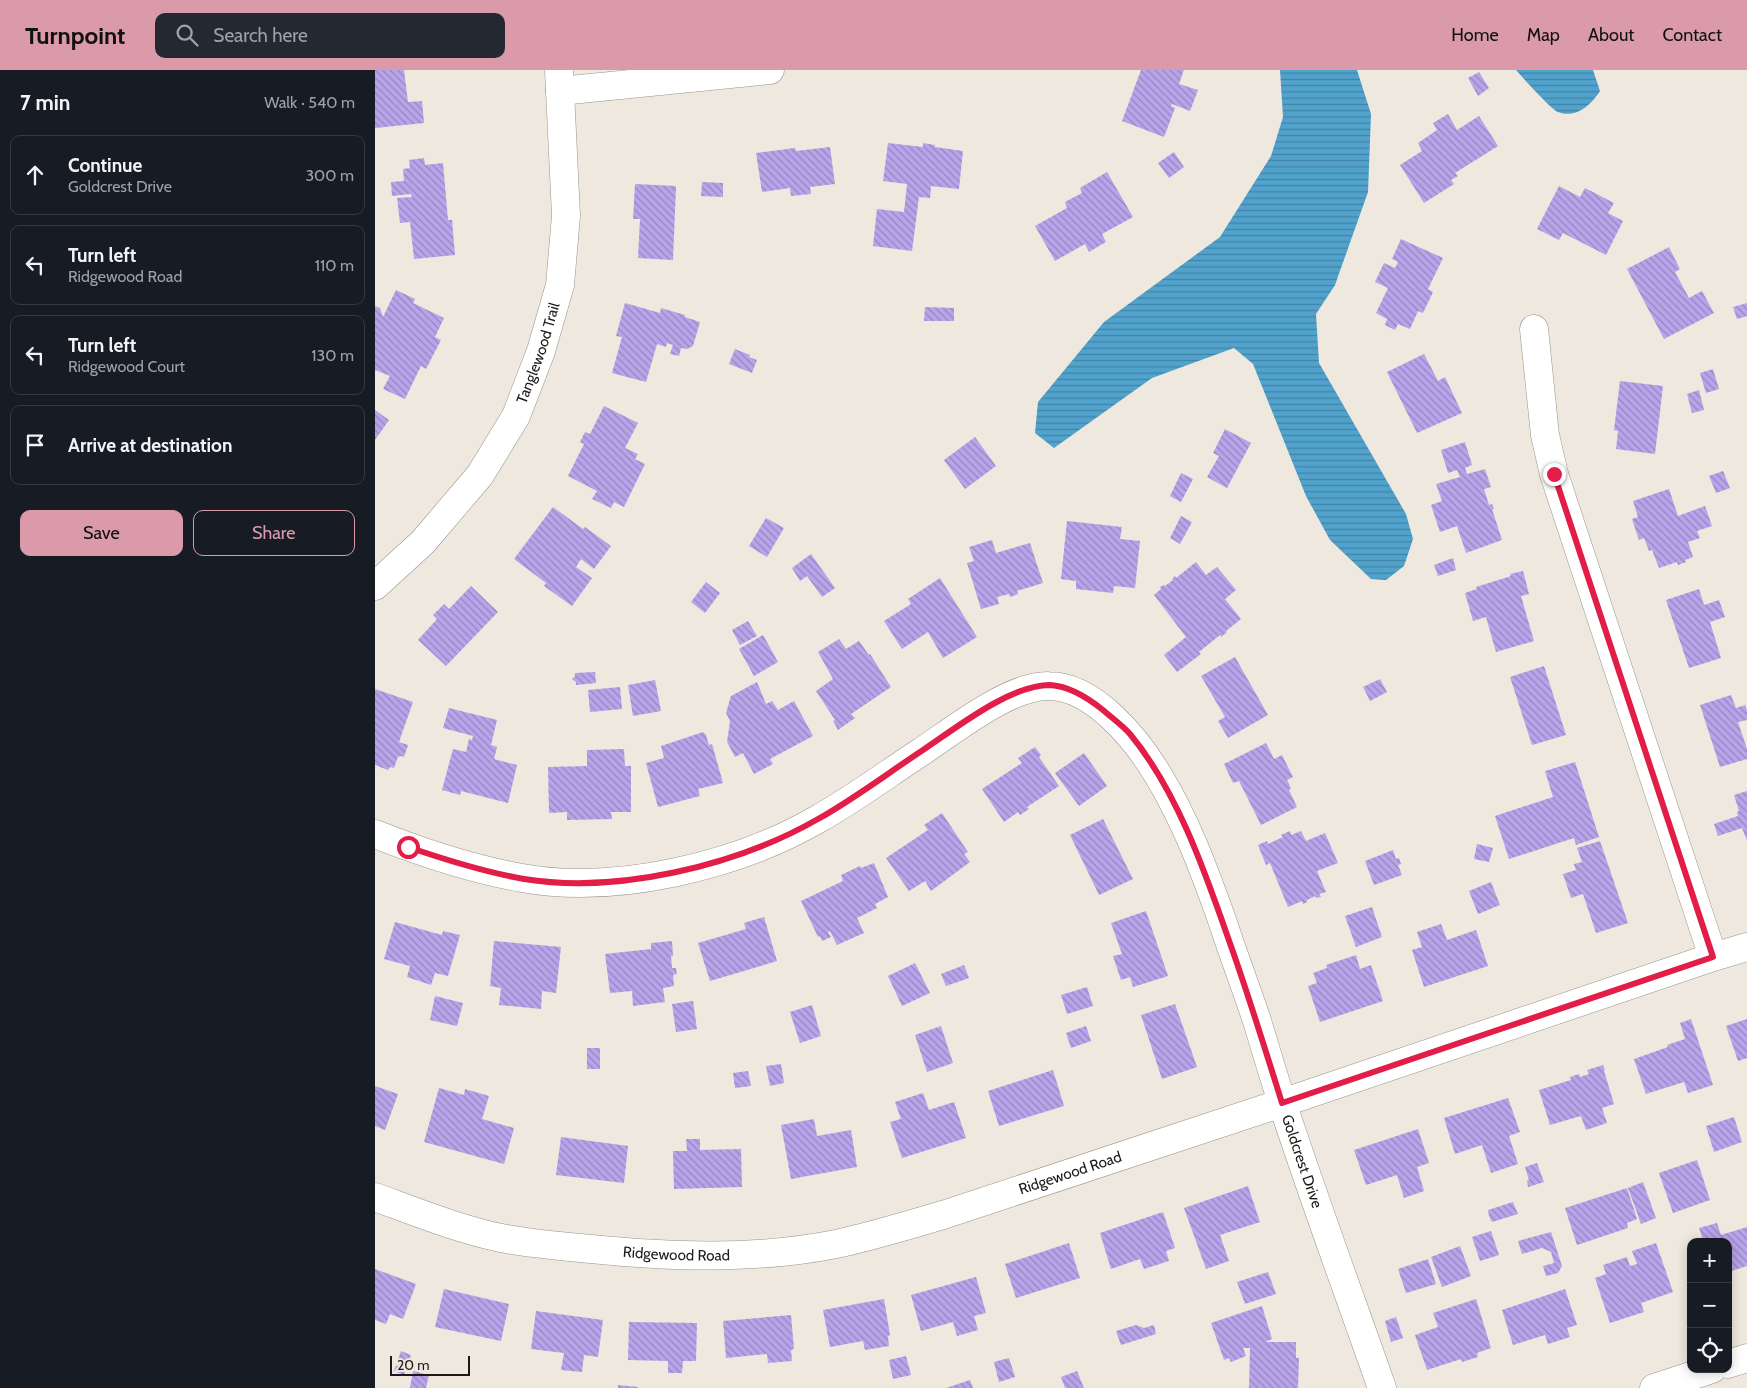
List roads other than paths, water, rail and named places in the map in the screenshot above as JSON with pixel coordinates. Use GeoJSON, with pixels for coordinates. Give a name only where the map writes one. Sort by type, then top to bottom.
{"type":"FeatureCollection","features":[{"type":"Feature","properties":{"kind":"street"},"geometry":{"type":"LineString","coordinates":[[560,81],[770,70]]}},
{"type":"Feature","properties":{"kind":"street","name":"Tanglewood Trail"},"geometry":{"type":"LineString","coordinates":[[375,586],[423,542],[480,475],[516,416],[541,352],[560,285],[567,216],[560,81]]}},
{"type":"Feature","properties":{"kind":"street"},"geometry":{"type":"LineString","coordinates":[[1534,329],[1545,435],[1554,474],[1713,957]]}},
{"type":"Feature","properties":{"kind":"street","name":"Goldcrest Drive"},"geometry":{"type":"LineString","coordinates":[[375,834],[453,863],[525,879],[605,883],[699,867],[738,856],[780,839],[819,819],[985,709],[1018,692],[1029,688],[1052,685],[1089,699],[1129,732],[1158,774],[1180,816],[1209,883],[1257,1021],[1282,1103],[1382,1388]]}},
{"type":"Feature","properties":{"kind":"street","name":"Ridgewood Road"},"geometry":{"type":"LineString","coordinates":[[375,1196],[465,1228],[500,1238],[528,1243],[635,1253],[733,1256],[785,1252],[835,1244],[893,1230],[1282,1103],[1747,947]]}},
{"type":"Feature","properties":{"kind":"street"},"geometry":{"type":"LineString","coordinates":[[1732,1363],[1747,1358]]}},
{"type":"Feature","properties":{"kind":"street"},"geometry":{"type":"LineString","coordinates":[[1654,1388],[1700,1373]]}},
{"type":"Feature","properties":{"kind":"water"},"geometry":{"type":"Polygon","coordinates":[[[1280,70],[1357,70],[1371,114],[1368,192],[1335,285],[1316,314],[1319,363],[1406,514],[1413,539],[1404,566],[1386,580],[1371,579],[1330,540],[1306,496],[1253,364],[1234,348],[1152,378],[1054,448],[1035,433],[1038,402],[1104,322],[1220,237],[1271,156],[1283,117],[1280,70]]]}},
{"type":"Feature","properties":{"kind":"water"},"geometry":{"type":"Polygon","coordinates":[[[1516,70],[1593,70],[1600,91],[1588,106],[1577,112],[1565,114],[1558,112],[1550,106],[1516,70]]]}}]}
